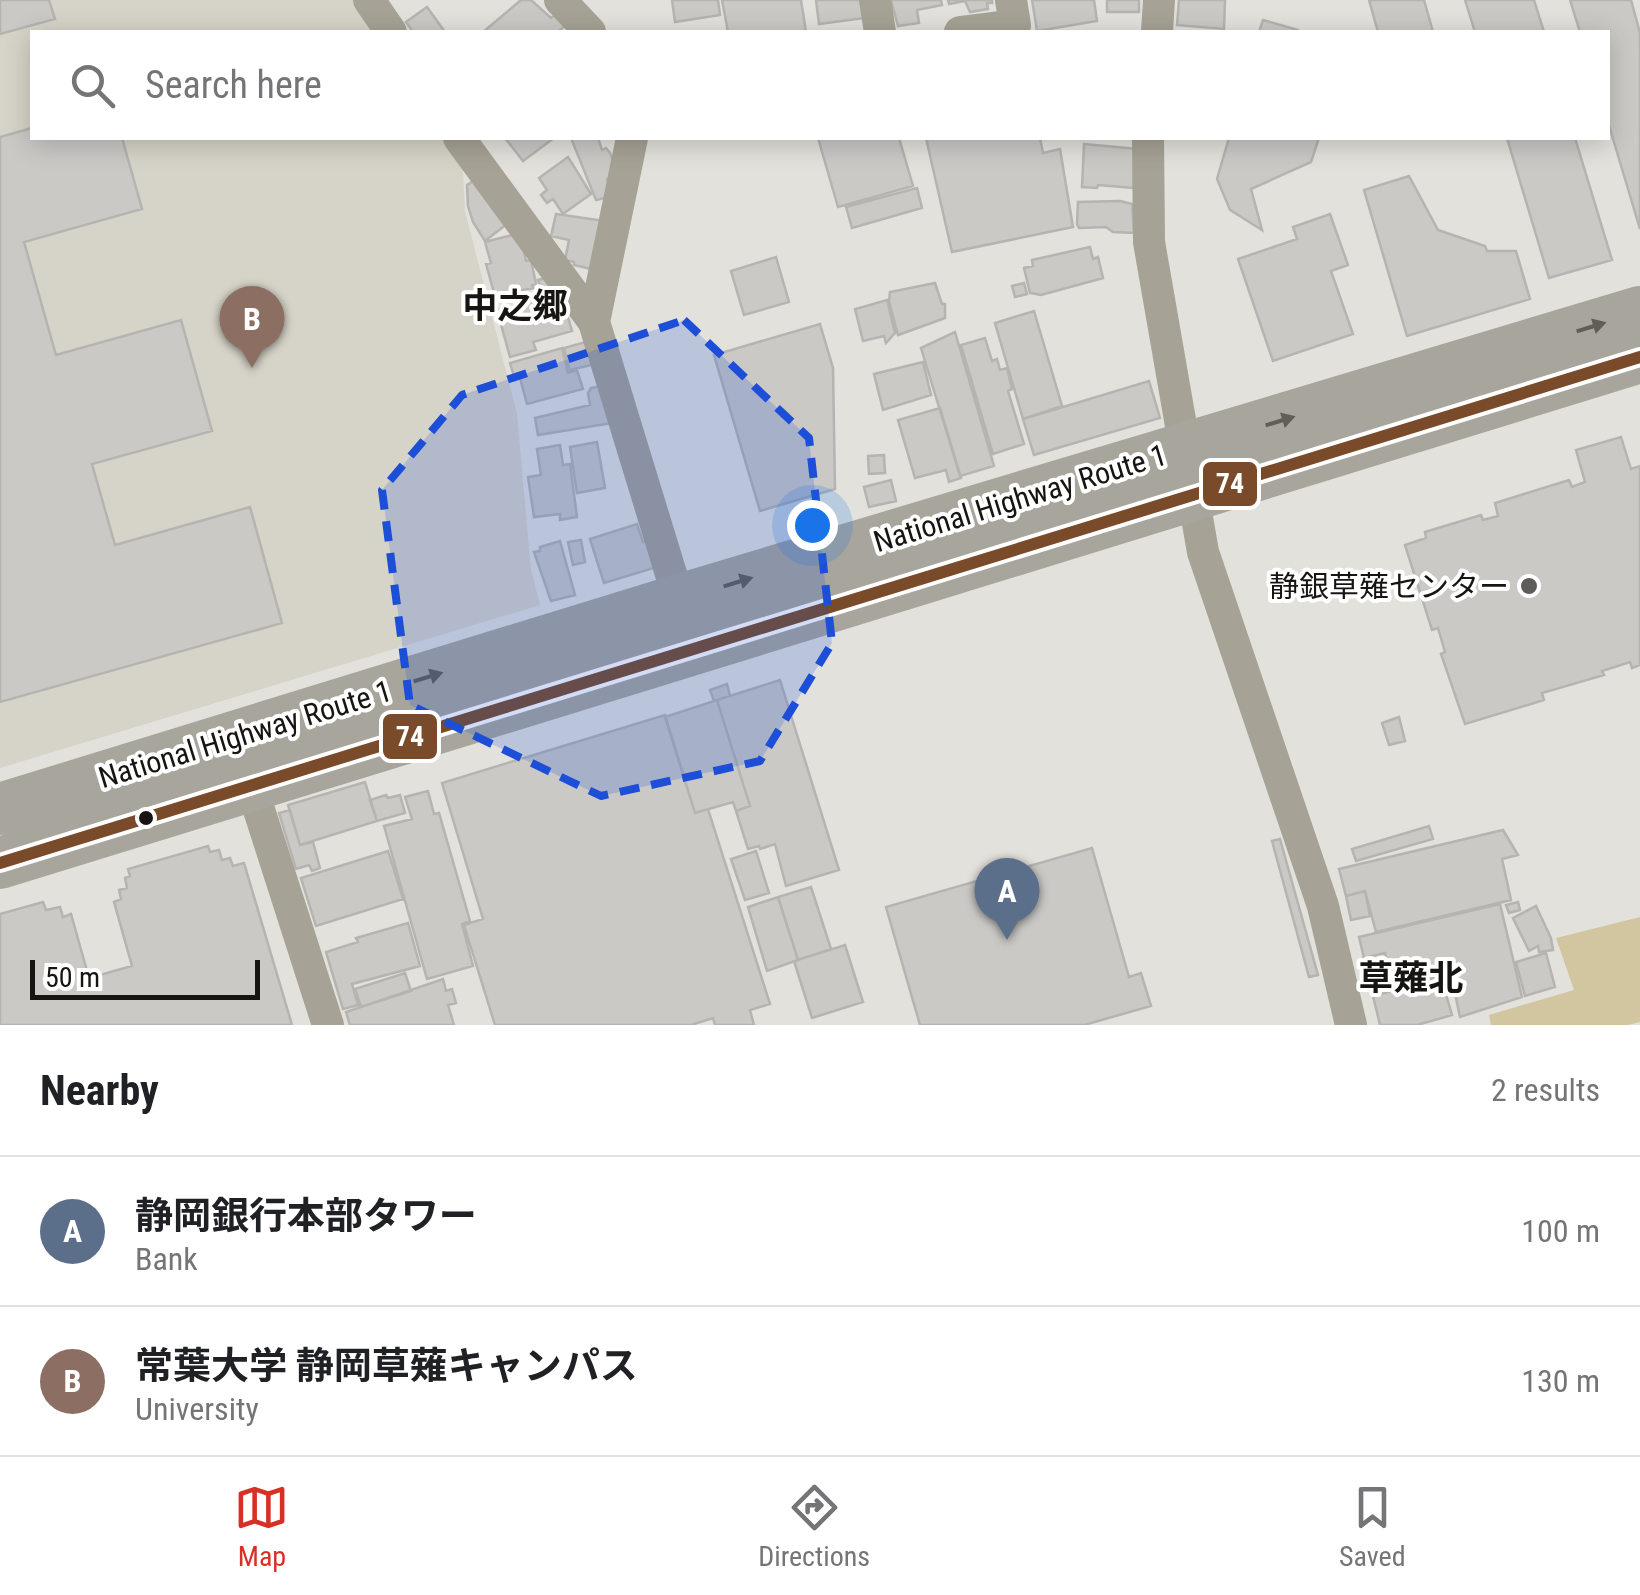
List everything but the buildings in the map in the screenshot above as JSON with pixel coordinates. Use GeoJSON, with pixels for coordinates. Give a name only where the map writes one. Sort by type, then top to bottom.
{"type":"FeatureCollection","features":[{"type":"Feature","properties":{"kind":"highway","name":"National Highway Route 1"},"geometry":{"type":"LineString","coordinates":[[0,862],[250,785],[1189,473],[1640,312]]}},
{"type":"Feature","properties":{"kind":"highway","name":"National Highway Route 1"},"geometry":{"type":"LineString","coordinates":[[0,809],[679,600],[1640,357]]}},
{"type":"Feature","properties":{"kind":"street"},"geometry":{"type":"LineString","coordinates":[[369,0],[390,30]]}},
{"type":"Feature","properties":{"kind":"street"},"geometry":{"type":"LineString","coordinates":[[560,0],[588,30]]}},
{"type":"Feature","properties":{"kind":"street"},"geometry":{"type":"LineString","coordinates":[[875,0],[880,30]]}},
{"type":"Feature","properties":{"kind":"street"},"geometry":{"type":"LineString","coordinates":[[976,30],[1015,25],[1011,0]]}},
{"type":"Feature","properties":{"kind":"street"},"geometry":{"type":"LineString","coordinates":[[1156,30],[1160,0]]}},
{"type":"Feature","properties":{"kind":"street"},"geometry":{"type":"LineString","coordinates":[[460,140],[594,322],[679,600]]}},
{"type":"Feature","properties":{"kind":"street"},"geometry":{"type":"LineString","coordinates":[[594,322],[632,140]]}},
{"type":"Feature","properties":{"kind":"street"},"geometry":{"type":"LineString","coordinates":[[1148,140],[1148,242],[1204,552],[1323,906],[1350,1025]]}},
{"type":"Feature","properties":{"kind":"street"},"geometry":{"type":"LineString","coordinates":[[250,785],[328,1025]]}},
{"type":"Feature","properties":{"kind":"highlighted area"},"geometry":{"type":"Polygon","coordinates":[[[684,320],[809,438],[832,643],[760,761],[601,796],[410,705],[382,490],[462,395],[684,320]]]}},
{"type":"Feature","properties":{"kind":"shaded area"},"geometry":{"type":"Polygon","coordinates":[[[0,0],[359,0],[380,30],[30,30],[30,140],[454,140],[462,151],[465,211],[517,414],[531,570],[540,605],[0,768],[0,0]]]}},
{"type":"Feature","properties":{"kind":"shaded area"},"geometry":{"type":"Polygon","coordinates":[[[1640,917],[1640,1022],[1491,1025],[1489,1015],[1574,990],[1556,938],[1640,917]]]}},
{"type":"Feature","properties":{"kind":"transit line","name":"74"},"geometry":{"type":"LineString","coordinates":[[0,863],[1640,357]]}},
{"type":"Feature","properties":{"kind":"place","name":"常葉大学 静岡草薙キャンパス"},"geometry":{"type":"Point","coordinates":[252,368]}},
{"type":"Feature","properties":{"kind":"place","name":"静銀草薙センター"},"geometry":{"type":"Point","coordinates":[1529,586]}},
{"type":"Feature","properties":{"kind":"place","name":"静岡銀行本部タワー"},"geometry":{"type":"Point","coordinates":[1007,940]}},
{"type":"Feature","properties":{"kind":"district","name":"中之郷"},"geometry":{"type":"Point","coordinates":[515,306]}},
{"type":"Feature","properties":{"kind":"district","name":"草薙北"},"geometry":{"type":"Point","coordinates":[1411,978]}}]}
